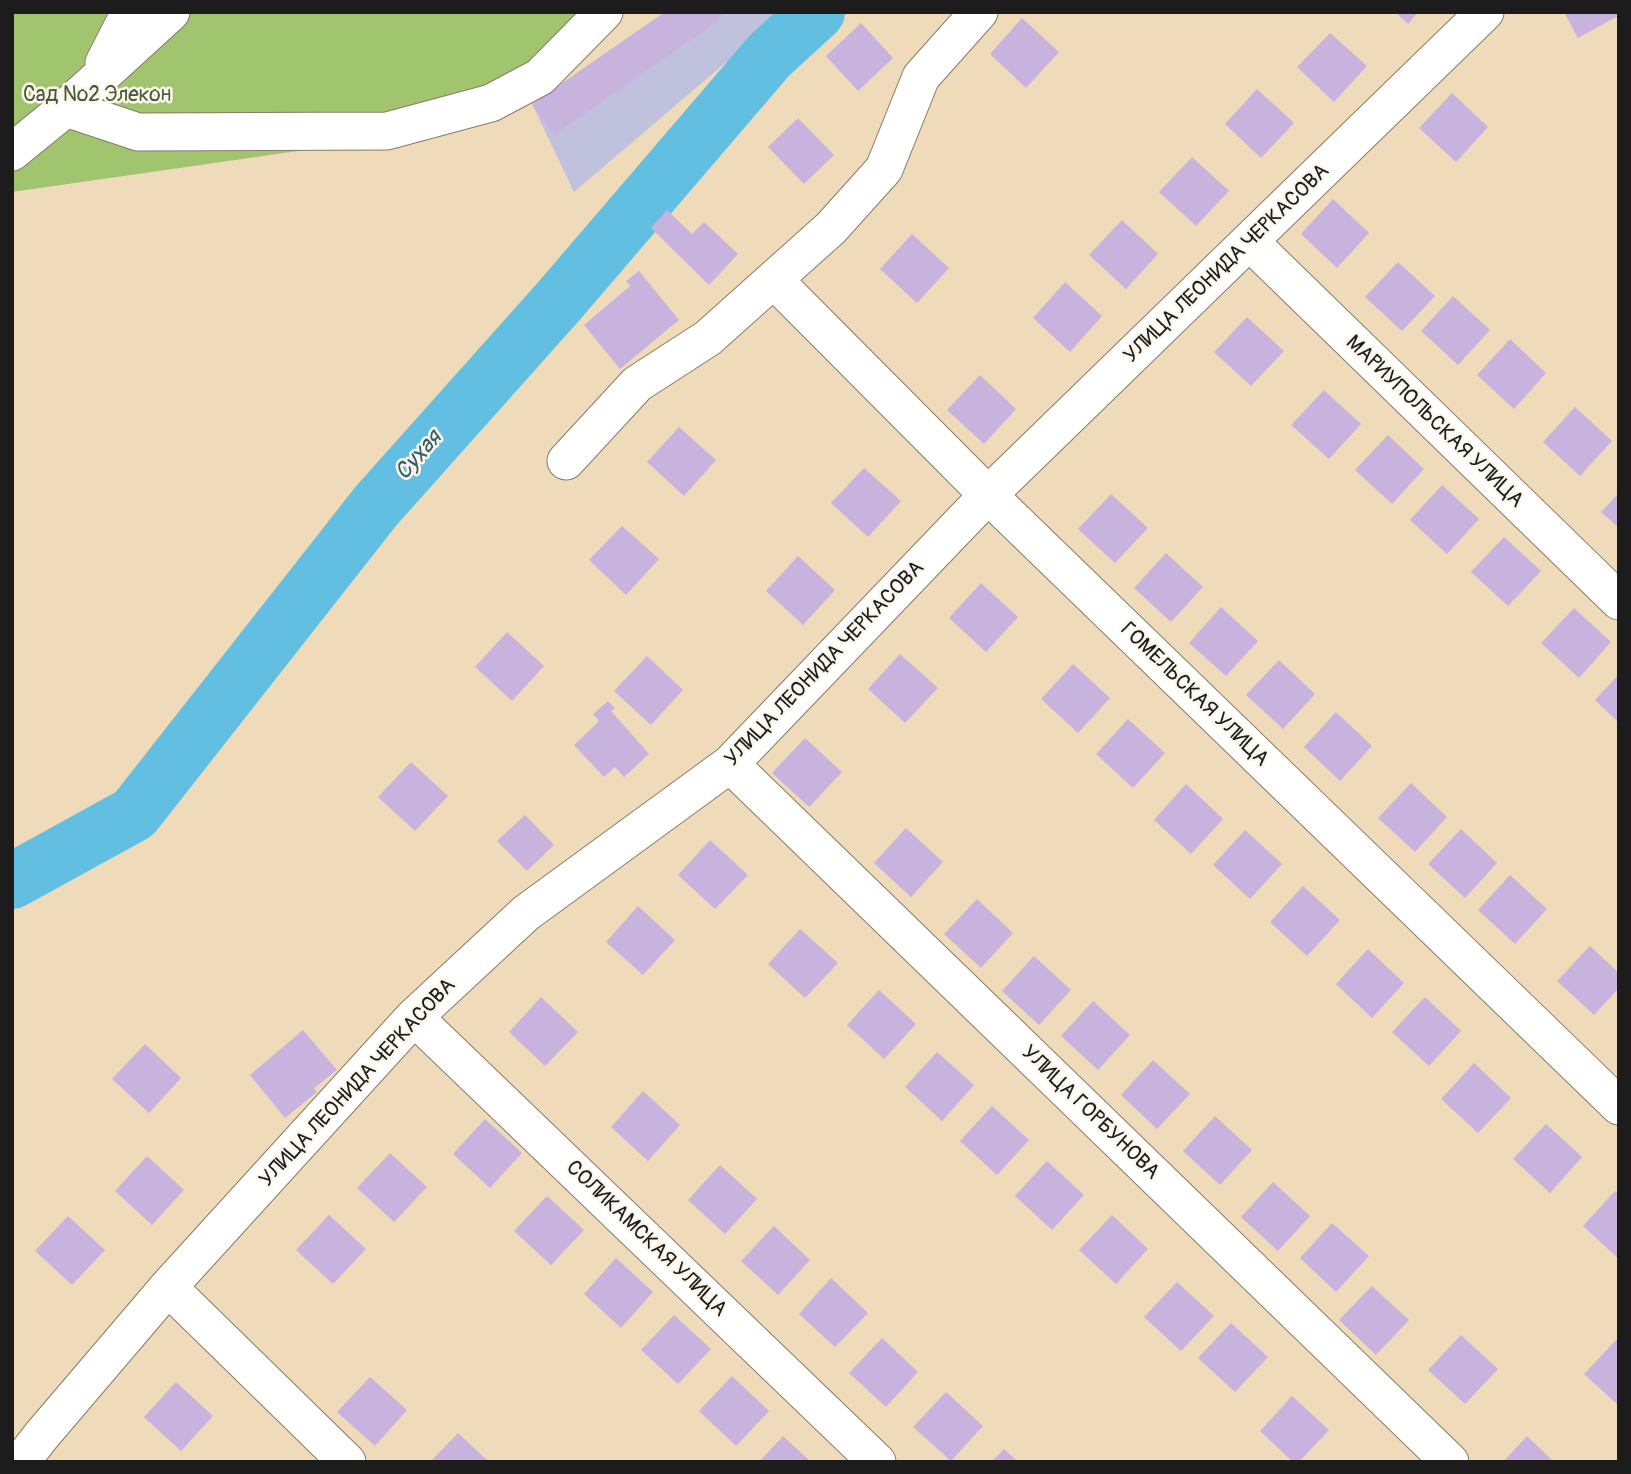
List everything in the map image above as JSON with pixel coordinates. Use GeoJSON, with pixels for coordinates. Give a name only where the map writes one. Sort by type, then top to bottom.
{"type":"FeatureCollection","features":[{"type":"Feature","properties":{"kind":"street"},"geometry":{"type":"LineString","coordinates":[[94,83],[130,12]]}},
{"type":"Feature","properties":{"kind":"street"},"geometry":{"type":"LineString","coordinates":[[12,152],[66,108],[171,12]]}},
{"type":"Feature","properties":{"kind":"street"},"geometry":{"type":"LineString","coordinates":[[66,108],[138,132],[387,131],[491,103],[540,77],[604,12]]}},
{"type":"Feature","properties":{"kind":"street"},"geometry":{"type":"LineString","coordinates":[[566,461],[636,384],[708,338],[831,228],[884,169],[921,77],[979,12]]}},
{"type":"Feature","properties":{"kind":"street","name":"УЛИЦА ЛЕОНИДА ЧЕРКАСОВА"},"geometry":{"type":"LineString","coordinates":[[21,1462],[168,1287],[414,1017],[526,913],[730,764],[988,495],[1485,12]]}},
{"type":"Feature","properties":{"kind":"street","name":"МАРИУПОЛЬСКАЯ УЛИЦА"},"geometry":{"type":"LineString","coordinates":[[1250,242],[1619,601]]}},
{"type":"Feature","properties":{"kind":"street","name":"ГОМЕЛЬСКАЯ УЛИЦА"},"geometry":{"type":"LineString","coordinates":[[774,280],[988,495],[1619,1106]]}},
{"type":"Feature","properties":{"kind":"street","name":"УЛИЦА ГОРБУНОВА"},"geometry":{"type":"LineString","coordinates":[[730,764],[1450,1462]]}},
{"type":"Feature","properties":{"kind":"street","name":"СОЛИКАМСКАЯ УЛИЦА"},"geometry":{"type":"LineString","coordinates":[[414,1017],[877,1462]]}},
{"type":"Feature","properties":{"kind":"street"},"geometry":{"type":"LineString","coordinates":[[168,1287],[347,1462]]}},
{"type":"Feature","properties":{"kind":"shaded area"},"geometry":{"type":"Polygon","coordinates":[[[665,12],[785,12],[574,192],[532,104],[665,12]]]}},
{"type":"Feature","properties":{"kind":"green space","name":"Сад №2 Элекон"},"geometry":{"type":"Polygon","coordinates":[[[12,12],[620,12],[458,128],[12,192],[12,12]]]}},
{"type":"Feature","properties":{"kind":"building"},"geometry":{"type":"Polygon","coordinates":[[[665,12],[725,12],[717,22],[554,135],[532,104],[665,12]]]}},
{"type":"Feature","properties":{"kind":"building"},"geometry":{"type":"Polygon","coordinates":[[[1395,12],[1418,12],[1408,24],[1395,12]]]}},
{"type":"Feature","properties":{"kind":"building"},"geometry":{"type":"Polygon","coordinates":[[[1564,12],[1616,12],[1618,16],[1578,38],[1564,12]]]}},
{"type":"Feature","properties":{"kind":"building"},"geometry":{"type":"Polygon","coordinates":[[[1022,18],[1059,52],[1026,88],[990,54],[1022,18]]]}},
{"type":"Feature","properties":{"kind":"building"},"geometry":{"type":"Polygon","coordinates":[[[861,23],[893,58],[858,91],[826,56],[861,23]]]}},
{"type":"Feature","properties":{"kind":"building"},"geometry":{"type":"Polygon","coordinates":[[[1330,33],[1367,66],[1334,102],[1297,67],[1330,33]]]}},
{"type":"Feature","properties":{"kind":"building"},"geometry":{"type":"Polygon","coordinates":[[[1257,89],[1294,123],[1261,158],[1225,124],[1257,89]]]}},
{"type":"Feature","properties":{"kind":"building"},"geometry":{"type":"Polygon","coordinates":[[[1452,93],[1488,127],[1456,162],[1419,128],[1452,93]]]}},
{"type":"Feature","properties":{"kind":"building"},"geometry":{"type":"Polygon","coordinates":[[[798,118],[834,155],[804,184],[768,147],[798,118]]]}},
{"type":"Feature","properties":{"kind":"building"},"geometry":{"type":"Polygon","coordinates":[[[1192,157],[1229,191],[1196,226],[1159,192],[1192,157]]]}},
{"type":"Feature","properties":{"kind":"building"},"geometry":{"type":"Polygon","coordinates":[[[1333,199],[1369,233],[1337,268],[1301,234],[1333,199]]]}},
{"type":"Feature","properties":{"kind":"building"},"geometry":{"type":"Polygon","coordinates":[[[667,210],[692,234],[704,222],[738,254],[709,285],[651,228],[667,210]]]}},
{"type":"Feature","properties":{"kind":"building"},"geometry":{"type":"Polygon","coordinates":[[[1122,220],[1158,254],[1126,289],[1089,255],[1122,220]]]}},
{"type":"Feature","properties":{"kind":"building"},"geometry":{"type":"Polygon","coordinates":[[[912,234],[949,268],[917,303],[880,269],[912,234]]]}},
{"type":"Feature","properties":{"kind":"building"},"geometry":{"type":"Polygon","coordinates":[[[1398,262],[1435,296],[1402,331],[1365,297],[1398,262]]]}},
{"type":"Feature","properties":{"kind":"building"},"geometry":{"type":"Polygon","coordinates":[[[639,271],[679,320],[620,369],[584,325],[630,286],[626,281],[639,271]]]}},
{"type":"Feature","properties":{"kind":"building"},"geometry":{"type":"Polygon","coordinates":[[[1065,282],[1102,316],[1070,352],[1033,318],[1065,282]]]}},
{"type":"Feature","properties":{"kind":"building"},"geometry":{"type":"Polygon","coordinates":[[[1453,296],[1490,330],[1458,365],[1421,331],[1453,296]]]}},
{"type":"Feature","properties":{"kind":"building"},"geometry":{"type":"Polygon","coordinates":[[[1247,317],[1284,351],[1251,386],[1214,352],[1247,317]]]}},
{"type":"Feature","properties":{"kind":"building"},"geometry":{"type":"Polygon","coordinates":[[[1510,339],[1546,373],[1514,409],[1477,375],[1510,339]]]}},
{"type":"Feature","properties":{"kind":"building"},"geometry":{"type":"Polygon","coordinates":[[[980,375],[1016,409],[984,444],[947,410],[980,375]]]}},
{"type":"Feature","properties":{"kind":"building"},"geometry":{"type":"Polygon","coordinates":[[[1324,390],[1361,424],[1329,459],[1291,425],[1324,390]]]}},
{"type":"Feature","properties":{"kind":"building"},"geometry":{"type":"Polygon","coordinates":[[[1575,407],[1612,441],[1580,476],[1543,442],[1575,407]]]}},
{"type":"Feature","properties":{"kind":"building"},"geometry":{"type":"Polygon","coordinates":[[[679,427],[716,460],[684,496],[647,462],[679,427]]]}},
{"type":"Feature","properties":{"kind":"building"},"geometry":{"type":"Polygon","coordinates":[[[1388,435],[1424,469],[1392,504],[1355,470],[1388,435]]]}},
{"type":"Feature","properties":{"kind":"building"},"geometry":{"type":"Polygon","coordinates":[[[864,468],[901,501],[868,537],[831,503],[864,468]]]}},
{"type":"Feature","properties":{"kind":"building"},"geometry":{"type":"Polygon","coordinates":[[[1442,485],[1479,519],[1447,554],[1410,520],[1442,485]]]}},
{"type":"Feature","properties":{"kind":"building"},"geometry":{"type":"Polygon","coordinates":[[[1619,493],[1619,528],[1601,512],[1619,493]]]}},
{"type":"Feature","properties":{"kind":"building"},"geometry":{"type":"Polygon","coordinates":[[[1111,494],[1148,528],[1115,563],[1078,529],[1111,494]]]}},
{"type":"Feature","properties":{"kind":"building"},"geometry":{"type":"Polygon","coordinates":[[[622,526],[659,559],[626,595],[589,560],[622,526]]]}},
{"type":"Feature","properties":{"kind":"building"},"geometry":{"type":"Polygon","coordinates":[[[1504,537],[1541,571],[1508,606],[1471,572],[1504,537]]]}},
{"type":"Feature","properties":{"kind":"building"},"geometry":{"type":"Polygon","coordinates":[[[1166,553],[1203,587],[1171,622],[1134,588],[1166,553]]]}},
{"type":"Feature","properties":{"kind":"building"},"geometry":{"type":"Polygon","coordinates":[[[798,556],[835,590],[803,625],[766,591],[798,556]]]}},
{"type":"Feature","properties":{"kind":"building"},"geometry":{"type":"Polygon","coordinates":[[[981,583],[1018,617],[986,652],[949,618],[981,583]]]}},
{"type":"Feature","properties":{"kind":"building"},"geometry":{"type":"Polygon","coordinates":[[[1221,607],[1258,641],[1226,676],[1189,643],[1221,607]]]}},
{"type":"Feature","properties":{"kind":"building"},"geometry":{"type":"Polygon","coordinates":[[[1574,608],[1611,642],[1579,678],[1541,643],[1574,608]]]}},
{"type":"Feature","properties":{"kind":"building"},"geometry":{"type":"Polygon","coordinates":[[[507,632],[544,666],[512,701],[475,667],[507,632]]]}},
{"type":"Feature","properties":{"kind":"building"},"geometry":{"type":"Polygon","coordinates":[[[900,654],[938,688],[905,723],[868,689],[900,654]]]}},
{"type":"Feature","properties":{"kind":"building"},"geometry":{"type":"Polygon","coordinates":[[[647,656],[683,690],[651,725],[614,691],[647,656]]]}},
{"type":"Feature","properties":{"kind":"building"},"geometry":{"type":"Polygon","coordinates":[[[1279,660],[1315,694],[1283,729],[1246,695],[1279,660]]]}},
{"type":"Feature","properties":{"kind":"building"},"geometry":{"type":"Polygon","coordinates":[[[1073,664],[1110,698],[1078,733],[1041,699],[1073,664]]]}},
{"type":"Feature","properties":{"kind":"building"},"geometry":{"type":"Polygon","coordinates":[[[1619,674],[1619,723],[1595,700],[1619,674]]]}},
{"type":"Feature","properties":{"kind":"building"},"geometry":{"type":"Polygon","coordinates":[[[608,701],[615,708],[611,711],[649,754],[624,777],[615,767],[604,777],[574,745],[599,721],[593,714],[608,701]]]}},
{"type":"Feature","properties":{"kind":"building"},"geometry":{"type":"Polygon","coordinates":[[[1336,712],[1372,746],[1340,781],[1304,747],[1336,712]]]}},
{"type":"Feature","properties":{"kind":"building"},"geometry":{"type":"Polygon","coordinates":[[[1128,719],[1165,753],[1133,788],[1096,754],[1128,719]]]}},
{"type":"Feature","properties":{"kind":"building"},"geometry":{"type":"Polygon","coordinates":[[[805,738],[842,772],[809,807],[772,773],[805,738]]]}},
{"type":"Feature","properties":{"kind":"building"},"geometry":{"type":"Polygon","coordinates":[[[411,762],[448,796],[415,831],[378,797],[411,762]]]}},
{"type":"Feature","properties":{"kind":"building"},"geometry":{"type":"Polygon","coordinates":[[[1411,783],[1447,817],[1415,852],[1378,818],[1411,783]]]}},
{"type":"Feature","properties":{"kind":"building"},"geometry":{"type":"Polygon","coordinates":[[[1186,784],[1223,819],[1191,854],[1154,820],[1186,784]]]}},
{"type":"Feature","properties":{"kind":"building"},"geometry":{"type":"Polygon","coordinates":[[[525,815],[554,845],[527,871],[497,841],[525,815]]]}},
{"type":"Feature","properties":{"kind":"building"},"geometry":{"type":"Polygon","coordinates":[[[906,828],[943,862],[911,897],[874,863],[906,828]]]}},
{"type":"Feature","properties":{"kind":"building"},"geometry":{"type":"Polygon","coordinates":[[[1461,829],[1497,863],[1465,898],[1428,864],[1461,829]]]}},
{"type":"Feature","properties":{"kind":"building"},"geometry":{"type":"Polygon","coordinates":[[[1245,830],[1282,864],[1250,899],[1213,865],[1245,830]]]}},
{"type":"Feature","properties":{"kind":"building"},"geometry":{"type":"Polygon","coordinates":[[[710,840],[748,875],[715,909],[678,875],[710,840]]]}},
{"type":"Feature","properties":{"kind":"building"},"geometry":{"type":"Polygon","coordinates":[[[1510,875],[1547,909],[1515,944],[1478,910],[1510,875]]]}},
{"type":"Feature","properties":{"kind":"building"},"geometry":{"type":"Polygon","coordinates":[[[1303,886],[1340,920],[1307,956],[1270,922],[1303,886]]]}},
{"type":"Feature","properties":{"kind":"building"},"geometry":{"type":"Polygon","coordinates":[[[977,899],[1013,933],[981,968],[944,934],[977,899]]]}},
{"type":"Feature","properties":{"kind":"building"},"geometry":{"type":"Polygon","coordinates":[[[638,906],[675,940],[643,975],[606,942],[638,906]]]}},
{"type":"Feature","properties":{"kind":"building"},"geometry":{"type":"Polygon","coordinates":[[[800,929],[838,963],[805,998],[768,964],[800,929]]]}},
{"type":"Feature","properties":{"kind":"building"},"geometry":{"type":"Polygon","coordinates":[[[1590,946],[1619,973],[1619,988],[1594,1015],[1557,981],[1590,946]]]}},
{"type":"Feature","properties":{"kind":"building"},"geometry":{"type":"Polygon","coordinates":[[[1368,949],[1404,983],[1372,1018],[1336,984],[1368,949]]]}},
{"type":"Feature","properties":{"kind":"building"},"geometry":{"type":"Polygon","coordinates":[[[1034,956],[1071,990],[1039,1025],[1002,991],[1034,956]]]}},
{"type":"Feature","properties":{"kind":"building"},"geometry":{"type":"Polygon","coordinates":[[[879,990],[916,1024],[884,1059],[847,1025],[879,990]]]}},
{"type":"Feature","properties":{"kind":"building"},"geometry":{"type":"Polygon","coordinates":[[[541,997],[578,1032],[545,1066],[509,1032],[541,997]]]}},
{"type":"Feature","properties":{"kind":"building"},"geometry":{"type":"Polygon","coordinates":[[[1425,997],[1461,1031],[1429,1066],[1392,1032],[1425,997]]]}},
{"type":"Feature","properties":{"kind":"building"},"geometry":{"type":"Polygon","coordinates":[[[1093,1001],[1130,1035],[1098,1070],[1061,1036],[1093,1001]]]}},
{"type":"Feature","properties":{"kind":"building"},"geometry":{"type":"Polygon","coordinates":[[[303,1030],[337,1070],[314,1088],[317,1092],[285,1118],[250,1075],[303,1030]]]}},
{"type":"Feature","properties":{"kind":"building"},"geometry":{"type":"Polygon","coordinates":[[[145,1044],[181,1078],[149,1113],[112,1079],[145,1044]]]}},
{"type":"Feature","properties":{"kind":"building"},"geometry":{"type":"Polygon","coordinates":[[[937,1052],[974,1085],[942,1121],[905,1087],[937,1052]]]}},
{"type":"Feature","properties":{"kind":"building"},"geometry":{"type":"Polygon","coordinates":[[[1153,1060],[1190,1094],[1157,1129],[1121,1095],[1153,1060]]]}},
{"type":"Feature","properties":{"kind":"building"},"geometry":{"type":"Polygon","coordinates":[[[1474,1063],[1511,1098],[1478,1133],[1441,1099],[1474,1063]]]}},
{"type":"Feature","properties":{"kind":"building"},"geometry":{"type":"Polygon","coordinates":[[[643,1091],[680,1125],[648,1161],[611,1127],[643,1091]]]}},
{"type":"Feature","properties":{"kind":"building"},"geometry":{"type":"Polygon","coordinates":[[[992,1106],[1029,1140],[997,1175],[960,1141],[992,1106]]]}},
{"type":"Feature","properties":{"kind":"building"},"geometry":{"type":"Polygon","coordinates":[[[1215,1116],[1252,1150],[1220,1185],[1183,1151],[1215,1116]]]}},
{"type":"Feature","properties":{"kind":"building"},"geometry":{"type":"Polygon","coordinates":[[[485,1119],[522,1153],[490,1188],[453,1154],[485,1119]]]}},
{"type":"Feature","properties":{"kind":"building"},"geometry":{"type":"Polygon","coordinates":[[[1546,1124],[1582,1157],[1550,1193],[1513,1159],[1546,1124]]]}},
{"type":"Feature","properties":{"kind":"building"},"geometry":{"type":"Polygon","coordinates":[[[390,1153],[427,1187],[394,1222],[357,1188],[390,1153]]]}},
{"type":"Feature","properties":{"kind":"building"},"geometry":{"type":"Polygon","coordinates":[[[147,1156],[184,1190],[152,1225],[115,1191],[147,1156]]]}},
{"type":"Feature","properties":{"kind":"building"},"geometry":{"type":"Polygon","coordinates":[[[1047,1161],[1084,1195],[1052,1230],[1015,1196],[1047,1161]]]}},
{"type":"Feature","properties":{"kind":"building"},"geometry":{"type":"Polygon","coordinates":[[[720,1165],[757,1199],[725,1234],[688,1200],[720,1165]]]}},
{"type":"Feature","properties":{"kind":"building"},"geometry":{"type":"Polygon","coordinates":[[[1273,1182],[1310,1216],[1278,1251],[1241,1217],[1273,1182]]]}},
{"type":"Feature","properties":{"kind":"building"},"geometry":{"type":"Polygon","coordinates":[[[1615,1191],[1619,1194],[1619,1259],[1583,1226],[1615,1191]]]}},
{"type":"Feature","properties":{"kind":"building"},"geometry":{"type":"Polygon","coordinates":[[[547,1196],[584,1230],[551,1265],[514,1231],[547,1196]]]}},
{"type":"Feature","properties":{"kind":"building"},"geometry":{"type":"Polygon","coordinates":[[[329,1215],[366,1249],[333,1284],[296,1250],[329,1215]]]}},
{"type":"Feature","properties":{"kind":"building"},"geometry":{"type":"Polygon","coordinates":[[[1112,1215],[1148,1249],[1116,1284],[1079,1250],[1112,1215]]]}},
{"type":"Feature","properties":{"kind":"building"},"geometry":{"type":"Polygon","coordinates":[[[68,1216],[105,1250],[72,1285],[35,1251],[68,1216]]]}},
{"type":"Feature","properties":{"kind":"building"},"geometry":{"type":"Polygon","coordinates":[[[1332,1223],[1369,1256],[1336,1292],[1300,1258],[1332,1223]]]}},
{"type":"Feature","properties":{"kind":"building"},"geometry":{"type":"Polygon","coordinates":[[[774,1226],[810,1260],[778,1295],[741,1261],[774,1226]]]}},
{"type":"Feature","properties":{"kind":"building"},"geometry":{"type":"Polygon","coordinates":[[[616,1258],[653,1292],[621,1328],[584,1294],[616,1258]]]}},
{"type":"Feature","properties":{"kind":"building"},"geometry":{"type":"Polygon","coordinates":[[[831,1278],[868,1313],[835,1347],[799,1314],[831,1278]]]}},
{"type":"Feature","properties":{"kind":"building"},"geometry":{"type":"Polygon","coordinates":[[[1177,1282],[1214,1316],[1181,1351],[1144,1317],[1177,1282]]]}},
{"type":"Feature","properties":{"kind":"building"},"geometry":{"type":"Polygon","coordinates":[[[1372,1286],[1409,1320],[1376,1355],[1339,1320],[1372,1286]]]}},
{"type":"Feature","properties":{"kind":"building"},"geometry":{"type":"Polygon","coordinates":[[[674,1315],[711,1349],[678,1384],[641,1350],[674,1315]]]}},
{"type":"Feature","properties":{"kind":"building"},"geometry":{"type":"Polygon","coordinates":[[[1231,1323],[1268,1357],[1235,1392],[1198,1358],[1231,1323]]]}},
{"type":"Feature","properties":{"kind":"building"},"geometry":{"type":"Polygon","coordinates":[[[1461,1335],[1498,1369],[1465,1404],[1428,1370],[1461,1335]]]}},
{"type":"Feature","properties":{"kind":"building"},"geometry":{"type":"Polygon","coordinates":[[[882,1338],[918,1372],[886,1407],[849,1373],[882,1338]]]}},
{"type":"Feature","properties":{"kind":"building"},"geometry":{"type":"Polygon","coordinates":[[[1617,1339],[1619,1341],[1619,1406],[1584,1374],[1617,1339]]]}},
{"type":"Feature","properties":{"kind":"building"},"geometry":{"type":"Polygon","coordinates":[[[732,1376],[769,1411],[736,1446],[699,1411],[732,1376]]]}},
{"type":"Feature","properties":{"kind":"building"},"geometry":{"type":"Polygon","coordinates":[[[370,1377],[407,1410],[375,1446],[337,1412],[370,1377]]]}},
{"type":"Feature","properties":{"kind":"building"},"geometry":{"type":"Polygon","coordinates":[[[176,1382],[213,1416],[181,1451],[144,1417],[176,1382]]]}},
{"type":"Feature","properties":{"kind":"building"},"geometry":{"type":"Polygon","coordinates":[[[946,1392],[983,1426],[951,1461],[913,1427],[946,1392]]]}},
{"type":"Feature","properties":{"kind":"building"},"geometry":{"type":"Polygon","coordinates":[[[1292,1396],[1329,1430],[1299,1462],[1293,1462],[1260,1431],[1292,1396]]]}},
{"type":"Feature","properties":{"kind":"building"},"geometry":{"type":"Polygon","coordinates":[[[458,1433],[489,1462],[430,1462],[458,1433]]]}},
{"type":"Feature","properties":{"kind":"building"},"geometry":{"type":"Polygon","coordinates":[[[783,1436],[811,1462],[759,1462],[783,1436]]]}},
{"type":"Feature","properties":{"kind":"building"},"geometry":{"type":"Polygon","coordinates":[[[1527,1436],[1554,1462],[1503,1462],[1527,1436]]]}},
{"type":"Feature","properties":{"kind":"building"},"geometry":{"type":"Polygon","coordinates":[[[1004,1449],[1018,1462],[991,1462],[1004,1449]]]}},
{"type":"Feature","properties":{"kind":"waterway","name":"Сухая"},"geometry":{"type":"LineString","coordinates":[[12,881],[134,814],[376,506],[559,301],[769,56],[817,12]]}}]}
